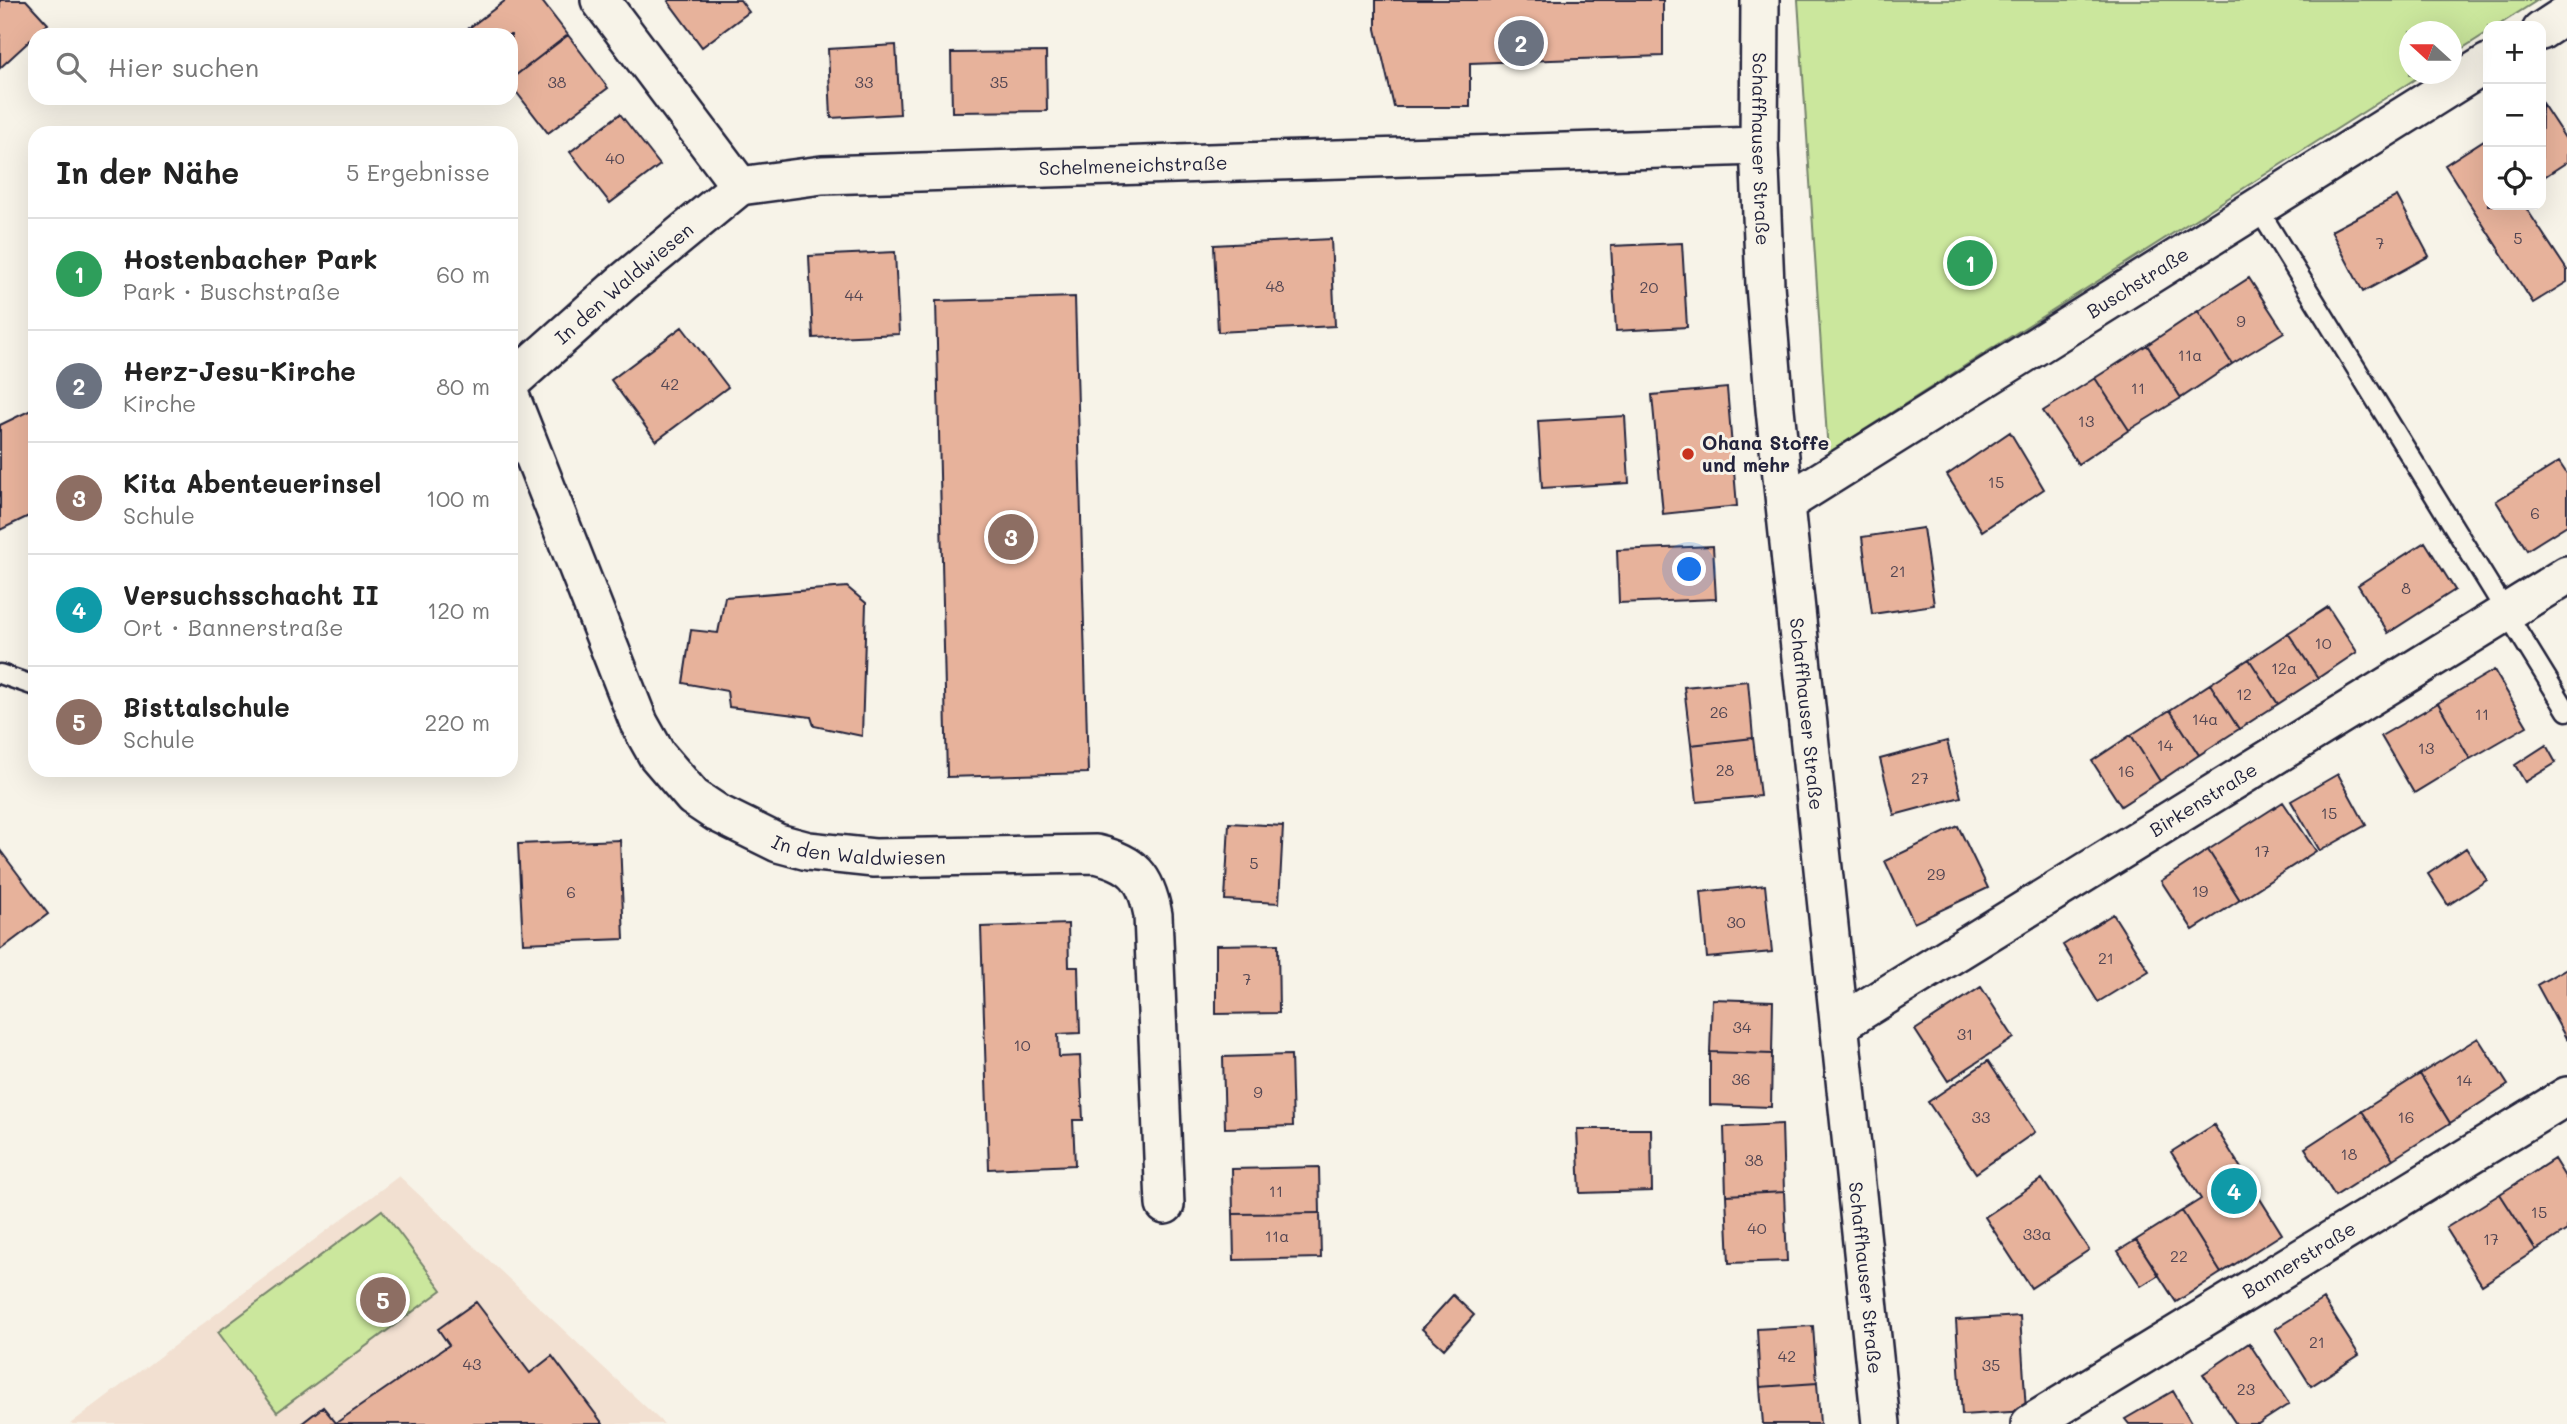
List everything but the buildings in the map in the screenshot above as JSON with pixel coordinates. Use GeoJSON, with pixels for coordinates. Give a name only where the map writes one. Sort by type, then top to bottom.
{"type":"FeatureCollection","features":[{"type":"Feature","properties":{"kind":"street"},"geometry":{"type":"LineString","coordinates":[[600,0],[740,186]]}},
{"type":"Feature","properties":{"kind":"street","name":"Schaffhauser Straße"},"geometry":{"type":"LineString","coordinates":[[1760,0],[1759,146],[1765,285],[1775,409],[1881,1424]]}},
{"type":"Feature","properties":{"kind":"street"},"geometry":{"type":"LineString","coordinates":[[2546,28],[2567,14]]}},
{"type":"Feature","properties":{"kind":"street","name":"Buschstraße"},"geometry":{"type":"LineString","coordinates":[[1786,503],[2483,66]]}},
{"type":"Feature","properties":{"kind":"street","name":"Schelmeneichstraße"},"geometry":{"type":"LineString","coordinates":[[740,186],[822,175],[1759,146]]}},
{"type":"Feature","properties":{"kind":"street","name":"In den Waldwiesen"},"geometry":{"type":"LineString","coordinates":[[518,376],[622,283],[740,186]]}},
{"type":"Feature","properties":{"kind":"street","name":"In den Waldwiesen"},"geometry":{"type":"LineString","coordinates":[[518,416],[639,723],[657,755],[693,797],[748,829],[778,843],[808,851],[874,858],[1096,854],[1116,858],[1135,870],[1148,890],[1153,915],[1165,1205]]}},
{"type":"Feature","properties":{"kind":"street","name":"Birkenstraße"},"geometry":{"type":"LineString","coordinates":[[1840,1024],[2567,575]]}},
{"type":"Feature","properties":{"kind":"street","name":"Bannerstraße"},"geometry":{"type":"LineString","coordinates":[[2030,1424],[2567,1096]]}},
{"type":"Feature","properties":{"kind":"lane"},"geometry":{"type":"LineString","coordinates":[[2257,207],[2567,711]]}},
{"type":"Feature","properties":{"kind":"lane"},"geometry":{"type":"LineString","coordinates":[[0,674],[28,684]]}},
{"type":"Feature","properties":{"kind":"shaded area"},"geometry":{"type":"Polygon","coordinates":[[[399,1176],[664,1424],[70,1424],[399,1176]]]}},
{"type":"Feature","properties":{"kind":"green space"},"geometry":{"type":"Polygon","coordinates":[[[1798,0],[2538,0],[2505,21],[2483,21],[2483,35],[2462,49],[2462,21],[2399,21],[2399,84],[2407,84],[1828,453],[1798,0]]]}},
{"type":"Feature","properties":{"kind":"green space"},"geometry":{"type":"Polygon","coordinates":[[[382,1210],[442,1290],[277,1412],[218,1332],[382,1210]]]}},
{"type":"Feature","properties":{"kind":"place","name":"Herz-Jesu-Kirche"},"geometry":{"type":"Point","coordinates":[1521,43]}},
{"type":"Feature","properties":{"kind":"place","name":"Hostenbacher Park"},"geometry":{"type":"Point","coordinates":[1970,263]}},
{"type":"Feature","properties":{"kind":"place","name":"Ohana Stoffe und mehr"},"geometry":{"type":"Point","coordinates":[1688,454]}},
{"type":"Feature","properties":{"kind":"place","name":"Kita Abenteuerinsel"},"geometry":{"type":"Point","coordinates":[1011,537]}},
{"type":"Feature","properties":{"kind":"place","name":"Versuchsschacht II"},"geometry":{"type":"Point","coordinates":[2234,1191]}},
{"type":"Feature","properties":{"kind":"place","name":"Bisttalschule"},"geometry":{"type":"Point","coordinates":[383,1300]}}]}
